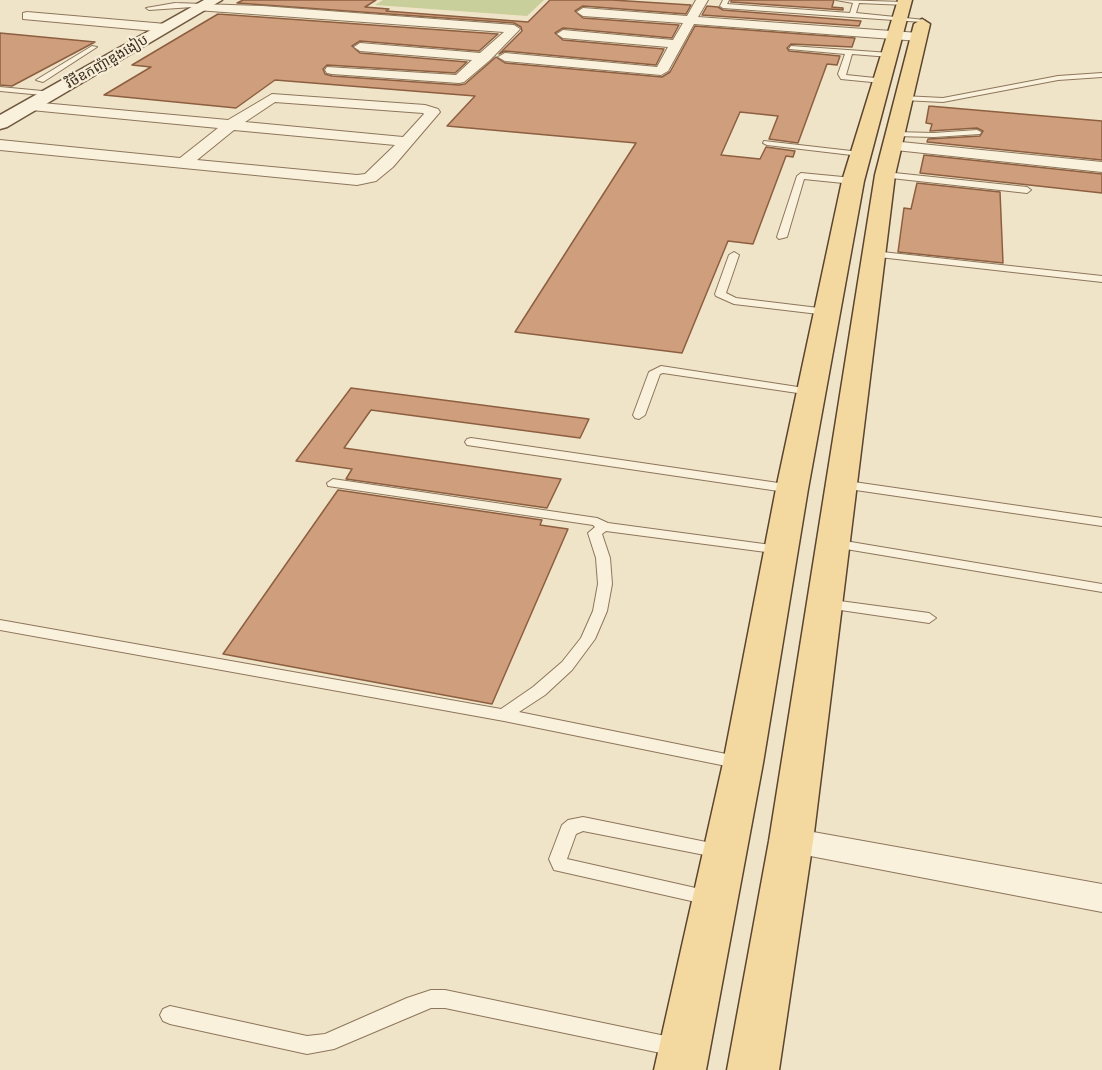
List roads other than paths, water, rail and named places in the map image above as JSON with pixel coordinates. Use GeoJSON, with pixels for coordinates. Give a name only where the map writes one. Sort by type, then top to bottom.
{"type":"FeatureCollection","features":[{"type":"Feature","properties":{"kind":"main road"},"geometry":{"type":"LineString","coordinates":[[682,1060],[725,852],[827,312],[876,158],[902,39],[926,0]]}},
{"type":"Feature","properties":{"kind":"main road"},"geometry":{"type":"LineString","coordinates":[[753,1070],[791,841],[873,254],[876,158]]}},
{"type":"Feature","properties":{"kind":"street"},"geometry":{"type":"LineString","coordinates":[[552,47],[593,0]]}},
{"type":"Feature","properties":{"kind":"street"},"geometry":{"type":"LineString","coordinates":[[552,47],[661,71],[702,0]]}},
{"type":"Feature","properties":{"kind":"street"},"geometry":{"type":"LineString","coordinates":[[207,4],[514,29]]}},
{"type":"Feature","properties":{"kind":"street","name":"វិថីឧកញ៉ាឌួងងៀប"},"geometry":{"type":"LineString","coordinates":[[0,123],[98,64],[207,4]]}},
{"type":"Feature","properties":{"kind":"street"},"geometry":{"type":"LineString","coordinates":[[583,12],[818,29],[902,39]]}},
{"type":"Feature","properties":{"kind":"street"},"geometry":{"type":"LineString","coordinates":[[27,16],[166,28]]}},
{"type":"Feature","properties":{"kind":"street"},"geometry":{"type":"LineString","coordinates":[[394,20],[328,73],[463,78],[525,18]]}},
{"type":"Feature","properties":{"kind":"street"},"geometry":{"type":"LineString","coordinates":[[505,57],[552,47],[677,44]]}},
{"type":"Feature","properties":{"kind":"street"},"geometry":{"type":"LineString","coordinates":[[360,47],[485,57]]}},
{"type":"Feature","properties":{"kind":"street"},"geometry":{"type":"LineString","coordinates":[[0,145],[183,163],[357,180],[370,178],[378,171],[433,112],[431,110],[272,98],[231,125],[183,163]]}},
{"type":"Feature","properties":{"kind":"street"},"geometry":{"type":"LineString","coordinates":[[31,106],[407,142]]}},
{"type":"Feature","properties":{"kind":"street"},"geometry":{"type":"LineString","coordinates":[[876,158],[1102,167]]}},
{"type":"Feature","properties":{"kind":"street"},"geometry":{"type":"LineString","coordinates":[[791,841],[1102,898]]}},
{"type":"Feature","properties":{"kind":"lane"},"geometry":{"type":"LineString","coordinates":[[726,0],[723,6],[867,16],[902,39]]}},
{"type":"Feature","properties":{"kind":"lane"},"geometry":{"type":"LineString","coordinates":[[839,0],[871,2],[902,39],[943,100],[1058,78],[1102,75]]}},
{"type":"Feature","properties":{"kind":"lane"},"geometry":{"type":"LineString","coordinates":[[853,15],[856,1]]}},
{"type":"Feature","properties":{"kind":"lane"},"geometry":{"type":"LineString","coordinates":[[867,16],[871,2]]}},
{"type":"Feature","properties":{"kind":"lane"},"geometry":{"type":"LineString","coordinates":[[149,8],[207,4]]}},
{"type":"Feature","properties":{"kind":"lane"},"geometry":{"type":"LineString","coordinates":[[849,52],[842,74],[844,77],[902,39]]}},
{"type":"Feature","properties":{"kind":"lane"},"geometry":{"type":"LineString","coordinates":[[791,48],[849,52],[902,39]]}},
{"type":"Feature","properties":{"kind":"lane"},"geometry":{"type":"LineString","coordinates":[[40,80],[94,46]]}},
{"type":"Feature","properties":{"kind":"lane"},"geometry":{"type":"LineString","coordinates":[[69,62],[81,62]]}},
{"type":"Feature","properties":{"kind":"lane"},"geometry":{"type":"LineString","coordinates":[[0,89],[53,93]]}},
{"type":"Feature","properties":{"kind":"lane"},"geometry":{"type":"LineString","coordinates":[[782,237],[801,176],[876,158],[934,135],[977,132]]}},
{"type":"Feature","properties":{"kind":"lane"},"geometry":{"type":"LineString","coordinates":[[767,142],[876,158],[1028,190]]}},
{"type":"Feature","properties":{"kind":"lane"},"geometry":{"type":"LineString","coordinates":[[873,254],[1102,279]]}},
{"type":"Feature","properties":{"kind":"lane"},"geometry":{"type":"LineString","coordinates":[[734,255],[720,294],[734,301],[827,312]]}},
{"type":"Feature","properties":{"kind":"lane"},"geometry":{"type":"LineString","coordinates":[[639,415],[655,372],[661,369],[811,392]]}},
{"type":"Feature","properties":{"kind":"lane"},"geometry":{"type":"LineString","coordinates":[[471,442],[792,489]]}},
{"type":"Feature","properties":{"kind":"lane"},"geometry":{"type":"LineString","coordinates":[[333,483],[597,522],[604,527],[781,550]]}},
{"type":"Feature","properties":{"kind":"lane"},"geometry":{"type":"LineString","coordinates":[[840,484],[1102,522]]}},
{"type":"Feature","properties":{"kind":"lane"},"geometry":{"type":"LineString","coordinates":[[504,715],[539,691],[567,666],[588,639],[600,611],[605,584],[603,558],[595,534],[604,527]]}},
{"type":"Feature","properties":{"kind":"lane"},"geometry":{"type":"LineString","coordinates":[[831,543],[1102,588]]}},
{"type":"Feature","properties":{"kind":"lane"},"geometry":{"type":"LineString","coordinates":[[823,604],[928,618]]}},
{"type":"Feature","properties":{"kind":"lane"},"geometry":{"type":"LineString","coordinates":[[0,625],[504,715],[742,763]]}},
{"type":"Feature","properties":{"kind":"lane"},"geometry":{"type":"LineString","coordinates":[[715,900],[560,865],[558,859],[568,830],[574,825],[583,824],[725,852]]}},
{"type":"Feature","properties":{"kind":"lane"},"geometry":{"type":"LineString","coordinates":[[170,1016],[307,1045],[327,1043],[414,1004],[431,999],[445,999],[682,1060]]}}]}
